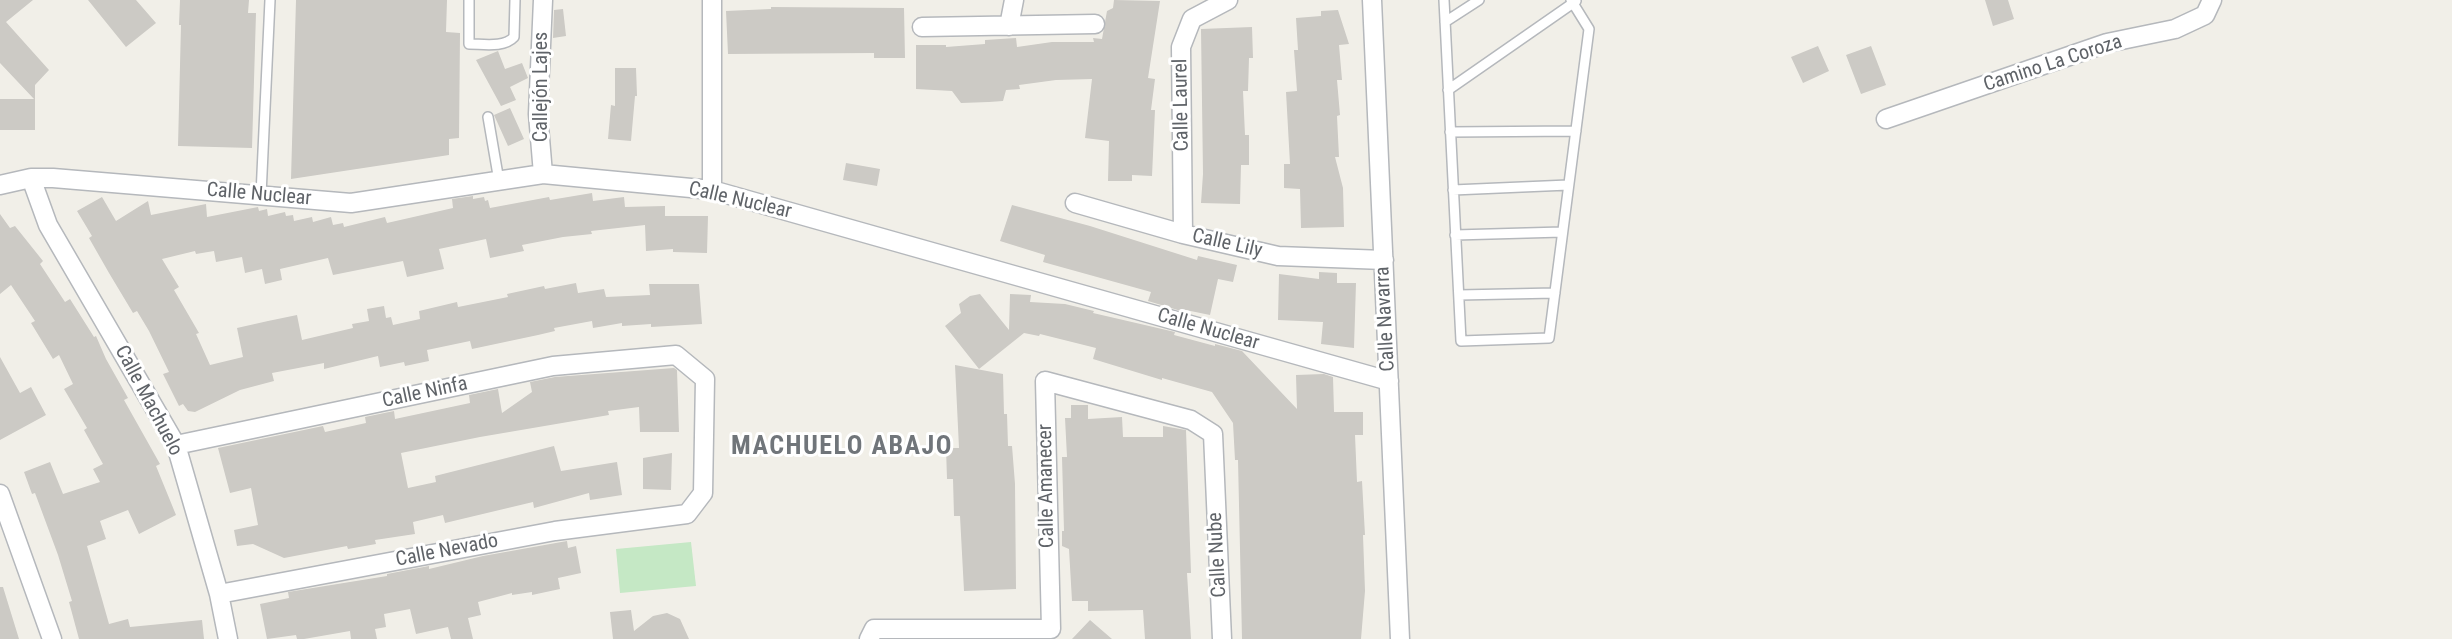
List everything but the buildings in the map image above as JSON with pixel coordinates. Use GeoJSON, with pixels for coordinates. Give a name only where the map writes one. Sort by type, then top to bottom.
{"type":"FeatureCollection","features":[{"type":"Feature","properties":{"kind":"street","name":"Callejón Lajes"},"geometry":{"type":"LineString","coordinates":[[543,0],[538,114],[543,174]]}},
{"type":"Feature","properties":{"kind":"street"},"geometry":{"type":"LineString","coordinates":[[712,0],[712,190]]}},
{"type":"Feature","properties":{"kind":"street"},"geometry":{"type":"LineString","coordinates":[[1009,26],[1014,0]]}},
{"type":"Feature","properties":{"kind":"street","name":"Calle Laurel"},"geometry":{"type":"LineString","coordinates":[[1183,234],[1181,47],[1192,19],[1228,0]]}},
{"type":"Feature","properties":{"kind":"street","name":"Calle Navarra"},"geometry":{"type":"LineString","coordinates":[[1372,0],[1400,639]]}},
{"type":"Feature","properties":{"kind":"street","name":"Camino La Coroza"},"geometry":{"type":"LineString","coordinates":[[1886,119],[2107,44],[2175,30],[2205,15],[2212,0]]}},
{"type":"Feature","properties":{"kind":"street"},"geometry":{"type":"LineString","coordinates":[[922,27],[1095,24]]}},
{"type":"Feature","properties":{"kind":"street","name":"Calle Nuclear"},"geometry":{"type":"LineString","coordinates":[[0,185],[31,178],[351,203],[543,174],[712,190],[1389,381]]}},
{"type":"Feature","properties":{"kind":"street","name":"Calle Machuelo"},"geometry":{"type":"LineString","coordinates":[[31,178],[48,225],[176,445],[219,594],[228,639]]}},
{"type":"Feature","properties":{"kind":"street","name":"Calle Lily"},"geometry":{"type":"LineString","coordinates":[[1075,203],[1183,234],[1278,256],[1383,260]]}},
{"type":"Feature","properties":{"kind":"street","name":"Calle Ninfa"},"geometry":{"type":"LineString","coordinates":[[176,445],[553,366],[676,355],[705,379],[702,494],[687,514],[675,516]]}},
{"type":"Feature","properties":{"kind":"street","name":"Calle Amanecer"},"geometry":{"type":"LineString","coordinates":[[872,634],[1051,629],[1045,381],[1191,420],[1213,434],[1214,472]]}},
{"type":"Feature","properties":{"kind":"street","name":"Calle Nube"},"geometry":{"type":"LineString","coordinates":[[1214,472],[1222,639]]}},
{"type":"Feature","properties":{"kind":"street"},"geometry":{"type":"LineString","coordinates":[[0,494],[52,639]]}},
{"type":"Feature","properties":{"kind":"street","name":"Calle Nevado"},"geometry":{"type":"LineString","coordinates":[[219,594],[555,531],[675,516]]}},
{"type":"Feature","properties":{"kind":"lane"},"geometry":{"type":"LineString","coordinates":[[261,195],[270,0]]}},
{"type":"Feature","properties":{"kind":"lane"},"geometry":{"type":"LineString","coordinates":[[469,0],[469,44],[503,44],[514,37],[515,0]]}},
{"type":"Feature","properties":{"kind":"lane"},"geometry":{"type":"LineString","coordinates":[[1444,0],[1448,90],[1455,235],[1461,341],[1549,338],[1589,29],[1574,1],[1448,90]]}},
{"type":"Feature","properties":{"kind":"lane"},"geometry":{"type":"LineString","coordinates":[[1445,22],[1479,0]]}},
{"type":"Feature","properties":{"kind":"lane"},"geometry":{"type":"LineString","coordinates":[[488,117],[499,181]]}},
{"type":"Feature","properties":{"kind":"lane"},"geometry":{"type":"LineString","coordinates":[[1450,132],[1576,130]]}},
{"type":"Feature","properties":{"kind":"lane"},"geometry":{"type":"LineString","coordinates":[[1453,190],[1569,185]]}},
{"type":"Feature","properties":{"kind":"lane"},"geometry":{"type":"LineString","coordinates":[[1455,235],[1562,232]]}},
{"type":"Feature","properties":{"kind":"lane"},"geometry":{"type":"LineString","coordinates":[[1459,295],[1554,293]]}},
{"type":"Feature","properties":{"kind":"green space"},"geometry":{"type":"Polygon","coordinates":[[[691,542],[696,586],[620,593],[616,549],[691,542]]]}},
{"type":"Feature","properties":{"kind":"district","name":"MACHUELO ABAJO"},"geometry":{"type":"Point","coordinates":[842,447]}}]}
